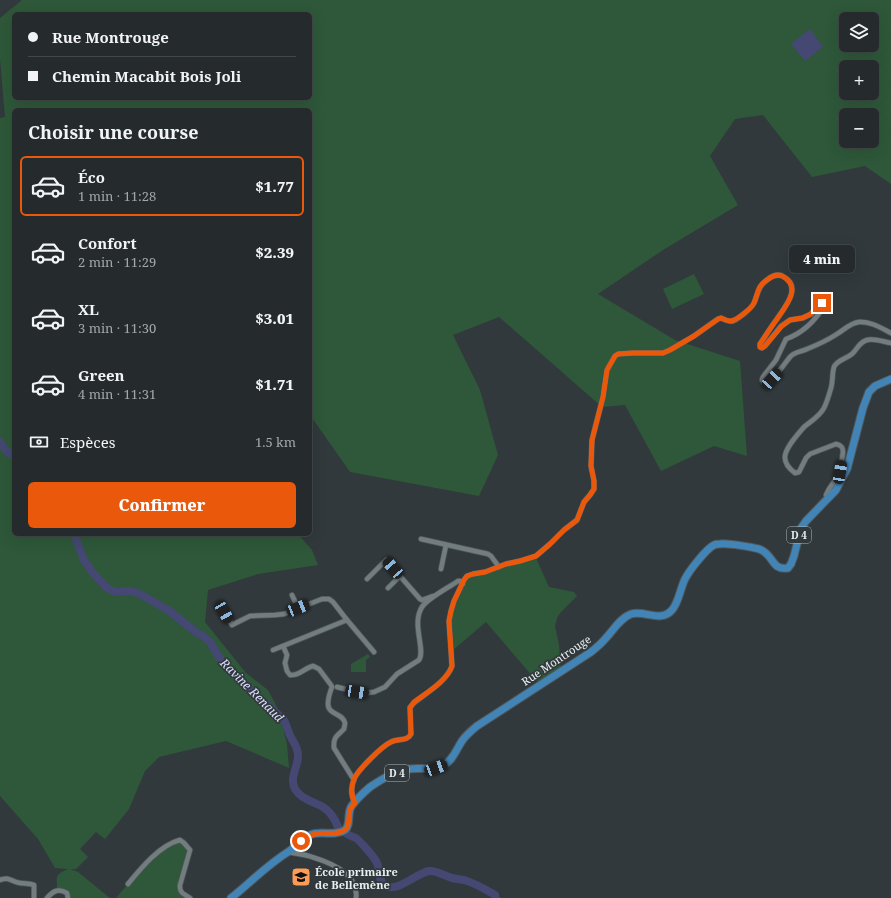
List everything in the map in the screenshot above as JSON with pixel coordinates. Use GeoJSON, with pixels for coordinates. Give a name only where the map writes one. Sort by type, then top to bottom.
{"type":"FeatureCollection","features":[{"type":"Feature","properties":{"kind":"main road","name":"Rue Montrouge"},"geometry":{"type":"LineString","coordinates":[[231,898],[282,855],[310,835],[320,833],[338,833],[346,829],[348,826],[349,812],[351,808],[359,797],[370,787],[408,769],[436,768],[451,760],[468,733],[591,652],[606,639],[624,618],[631,614],[639,613],[660,616],[666,615],[672,611],[676,604],[684,580],[708,549],[714,545],[726,543],[760,550],[768,554],[778,568],[788,568],[794,556],[801,528],[836,490],[842,481],[847,469],[863,408],[869,392],[875,386],[891,379]]}},
{"type":"Feature","properties":{"kind":"street"},"geometry":{"type":"LineString","coordinates":[[355,803],[353,800],[352,787],[355,776],[376,752],[393,741],[410,737],[410,708],[414,702],[444,679],[450,672],[452,666],[449,621],[454,601],[467,576],[536,556],[577,520],[584,502],[594,489],[591,466],[592,440],[603,397],[607,370],[615,356],[618,354],[663,353],[694,336],[718,319],[721,318],[727,321],[732,321],[754,305],[759,287],[774,275],[782,275],[789,280],[792,285],[792,294],[789,303],[760,344],[760,347],[762,348],[765,346],[782,326],[790,320],[802,318],[811,314],[819,303],[822,303],[824,306],[808,327],[786,339],[776,360],[763,377],[762,380],[764,383],[772,379],[791,356],[836,335],[851,324],[859,322],[869,323],[891,333]]}},
{"type":"Feature","properties":{"kind":"street"},"geometry":{"type":"LineString","coordinates":[[828,497],[826,495],[840,472],[843,452],[841,445],[836,444],[810,454],[806,458],[799,472],[795,473],[786,463],[784,458],[786,453],[792,441],[804,427],[818,416],[823,409],[831,388],[835,365],[856,351],[864,340],[869,339],[891,343]]}},
{"type":"Feature","properties":{"kind":"street"},"geometry":{"type":"LineString","coordinates":[[421,540],[488,554],[499,567]]}},
{"type":"Feature","properties":{"kind":"street"},"geometry":{"type":"LineString","coordinates":[[441,569],[446,545]]}},
{"type":"Feature","properties":{"kind":"street"},"geometry":{"type":"LineString","coordinates":[[366,579],[386,560],[420,599],[422,600],[437,595]]}},
{"type":"Feature","properties":{"kind":"street"},"geometry":{"type":"LineString","coordinates":[[388,588],[400,576]]}},
{"type":"Feature","properties":{"kind":"street"},"geometry":{"type":"LineString","coordinates":[[337,687],[365,693],[374,692],[385,687],[397,674],[421,657],[417,625],[421,609],[425,603],[458,581],[463,584]]}},
{"type":"Feature","properties":{"kind":"street"},"geometry":{"type":"LineString","coordinates":[[292,595],[298,608]]}},
{"type":"Feature","properties":{"kind":"street"},"geometry":{"type":"LineString","coordinates":[[224,612],[232,625],[250,616],[275,616],[322,599],[329,599],[374,652]]}},
{"type":"Feature","properties":{"kind":"street"},"geometry":{"type":"LineString","coordinates":[[273,650],[347,620]]}},
{"type":"Feature","properties":{"kind":"street"},"geometry":{"type":"LineString","coordinates":[[283,646],[287,655],[285,664],[287,671],[290,674],[294,675],[300,673],[313,666],[319,669],[331,685],[328,704],[329,708],[344,720],[345,723],[344,729],[336,736],[333,742],[334,748],[354,780]]}},
{"type":"Feature","properties":{"kind":"street"},"geometry":{"type":"LineString","coordinates":[[128,884],[159,850],[172,841],[180,840],[190,850],[179,889],[190,898]]}},
{"type":"Feature","properties":{"kind":"street"},"geometry":{"type":"LineString","coordinates":[[288,852],[311,856],[344,871],[353,881],[356,898]]}},
{"type":"Feature","properties":{"kind":"street"},"geometry":{"type":"LineString","coordinates":[[0,880],[8,878],[19,884],[28,883],[34,885],[34,898]]}},
{"type":"Feature","properties":{"kind":"street"},"geometry":{"type":"LineString","coordinates":[[48,898],[52,892],[57,890],[63,890],[67,893],[68,898]]}},
{"type":"Feature","properties":{"kind":"green space"},"geometry":{"type":"Polygon","coordinates":[[[22,0],[891,0],[891,184],[865,166],[812,177],[763,115],[735,119],[710,156],[738,205],[663,250],[598,294],[675,340],[740,361],[747,456],[714,446],[661,471],[625,405],[602,407],[499,317],[453,335],[480,390],[498,455],[479,496],[350,472],[312,418],[312,108],[12,108],[12,536],[300,536],[312,550],[318,565],[258,574],[208,590],[205,622],[246,673],[268,690],[279,711],[287,744],[289,768],[226,741],[159,757],[145,771],[129,809],[105,839],[96,832],[80,849],[88,857],[76,869],[70,869],[78,872],[110,898],[68,898],[67,893],[57,890],[57,876],[68,869],[55,868],[38,839],[0,796],[0,118],[5,117],[0,59],[0,18],[22,0]]]}},
{"type":"Feature","properties":{"kind":"green space"},"geometry":{"type":"Polygon","coordinates":[[[694,274],[704,294],[672,309],[663,289],[694,274]]]}},
{"type":"Feature","properties":{"kind":"green space"},"geometry":{"type":"Polygon","coordinates":[[[536,558],[549,587],[574,592],[577,596],[561,612],[557,618],[555,626],[559,645],[561,671],[540,685],[486,622],[453,650],[451,611],[467,576],[506,564],[536,558]]]}},
{"type":"Feature","properties":{"kind":"green space"},"geometry":{"type":"Polygon","coordinates":[[[368,654],[370,657],[366,660],[366,672],[351,672],[351,664],[368,654]]]}},
{"type":"Feature","properties":{"kind":"green space"},"geometry":{"type":"Polygon","coordinates":[[[180,840],[190,850],[179,889],[190,898],[116,898],[159,850],[180,840]]]}},
{"type":"Feature","properties":{"kind":"water"},"geometry":{"type":"Polygon","coordinates":[[[810,29],[823,47],[805,61],[791,44],[810,29]]]}},
{"type":"Feature","properties":{"kind":"waterway","name":"Ravine Renaud"},"geometry":{"type":"LineString","coordinates":[[0,442],[8,453],[12,455]]}},
{"type":"Feature","properties":{"kind":"waterway","name":"Ravine Renaud"},"geometry":{"type":"LineString","coordinates":[[75,536],[84,560],[93,573],[107,588],[115,592],[130,591],[138,593],[168,610],[203,636],[210,642],[225,666],[283,719],[298,752],[298,760],[293,781],[295,789],[304,798],[328,811],[334,818],[338,827]]}},
{"type":"Feature","properties":{"kind":"waterway","name":"Ravine Renaud"},"geometry":{"type":"LineString","coordinates":[[347,834],[356,838],[367,849],[377,864],[381,881],[386,886],[396,886],[424,872],[431,871],[451,878],[464,880],[484,888],[495,895]]}},
{"type":"Feature","properties":{"kind":"waterway","name":"Ravine Renaud"},"geometry":{"type":"LineString","coordinates":[[495,895],[500,898]]}},
{"type":"Feature","properties":{"kind":"place","name":"École primaire de Bellemène"},"geometry":{"type":"Point","coordinates":[301,877]}},
{"type":"Feature","properties":{"kind":"route"},"geometry":{"type":"LineString","coordinates":[[301,841],[316,833],[338,833],[346,829],[348,826],[349,812],[355,803],[353,800],[352,787],[355,776],[376,752],[393,741],[410,737],[410,708],[414,702],[444,679],[450,672],[452,666],[449,621],[454,601],[467,576],[536,556],[577,520],[584,502],[594,489],[591,466],[592,440],[600,411],[607,370],[615,356],[618,354],[632,353],[663,353],[694,336],[718,319],[721,318],[727,321],[732,321],[754,305],[759,287],[774,275],[782,275],[789,280],[792,285],[792,294],[789,303],[760,344],[760,347],[762,348],[765,346],[782,326],[790,320],[802,318],[811,314],[819,303],[822,303]]}}]}
